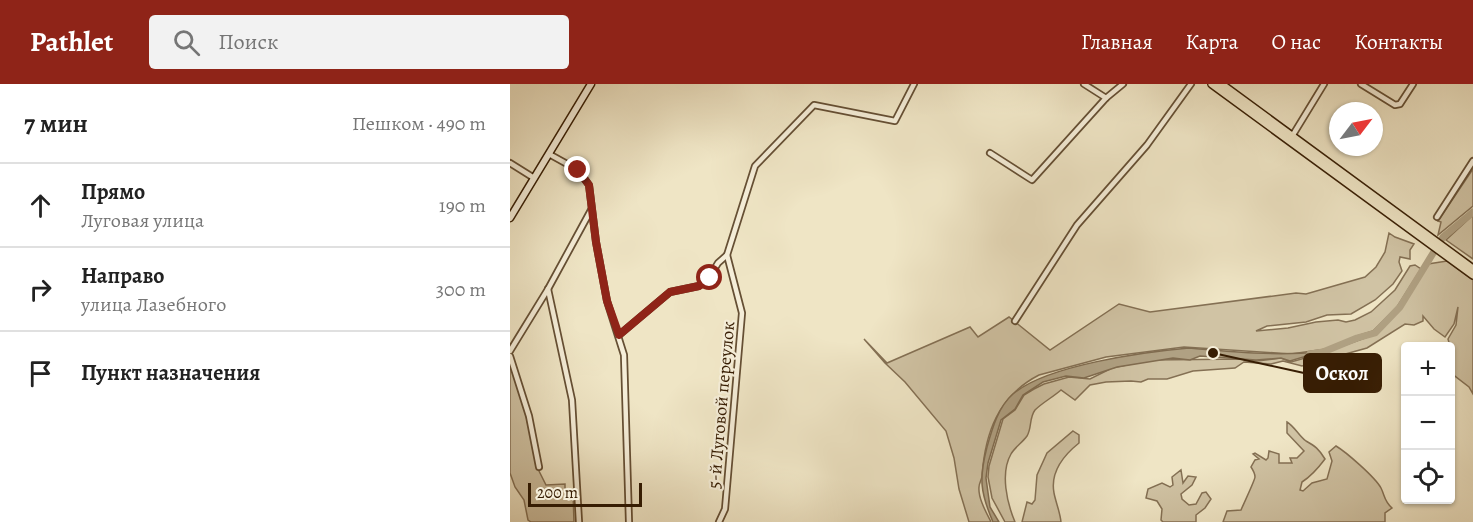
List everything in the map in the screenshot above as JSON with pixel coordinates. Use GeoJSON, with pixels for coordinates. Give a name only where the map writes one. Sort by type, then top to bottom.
{"type":"FeatureCollection","features":[{"type":"Feature","properties":{"kind":"main road"},"geometry":{"type":"LineString","coordinates":[[510,218],[590,84]]}},
{"type":"Feature","properties":{"kind":"main road"},"geometry":{"type":"LineString","coordinates":[[1212,84],[1290,138],[1473,275]]}},
{"type":"Feature","properties":{"kind":"main road"},"geometry":{"type":"LineString","coordinates":[[1221,84],[1290,138]]}},
{"type":"Feature","properties":{"kind":"main road"},"geometry":{"type":"LineString","coordinates":[[1419,233],[1473,269]]}},
{"type":"Feature","properties":{"kind":"street"},"geometry":{"type":"LineString","coordinates":[[619,335],[670,292],[699,286],[710,278],[718,263],[727,255],[756,166],[814,105],[895,120],[914,84]]}},
{"type":"Feature","properties":{"kind":"street"},"geometry":{"type":"LineString","coordinates":[[1084,84],[1106,98]]}},
{"type":"Feature","properties":{"kind":"street"},"geometry":{"type":"LineString","coordinates":[[990,153],[1032,180],[1106,98],[1123,84]]}},
{"type":"Feature","properties":{"kind":"street"},"geometry":{"type":"LineString","coordinates":[[1015,321],[1077,225],[1147,145],[1191,84]]}},
{"type":"Feature","properties":{"kind":"street"},"geometry":{"type":"LineString","coordinates":[[1290,138],[1324,84]]}},
{"type":"Feature","properties":{"kind":"street"},"geometry":{"type":"LineString","coordinates":[[1361,84],[1395,105],[1403,101],[1413,84]]}},
{"type":"Feature","properties":{"kind":"street"},"geometry":{"type":"LineString","coordinates":[[549,154],[578,170],[589,185],[607,301],[624,355],[629,522]]}},
{"type":"Feature","properties":{"kind":"street"},"geometry":{"type":"LineString","coordinates":[[1437,217],[1473,161]]}},
{"type":"Feature","properties":{"kind":"street"},"geometry":{"type":"LineString","coordinates":[[510,163],[534,178]]}},
{"type":"Feature","properties":{"kind":"street"},"geometry":{"type":"LineString","coordinates":[[539,467],[529,416],[510,353],[591,209]]}},
{"type":"Feature","properties":{"kind":"street","name":"5-й Луговой переулок"},"geometry":{"type":"LineString","coordinates":[[719,522],[725,508],[742,313],[727,255]]}},
{"type":"Feature","properties":{"kind":"street"},"geometry":{"type":"LineString","coordinates":[[548,289],[572,400],[579,522]]}},
{"type":"Feature","properties":{"kind":"shaded area"},"geometry":{"type":"Polygon","coordinates":[[[1473,169],[1473,206],[1438,235],[1441,222],[1438,221],[1473,169]]]}},
{"type":"Feature","properties":{"kind":"shaded area"},"geometry":{"type":"Polygon","coordinates":[[[1473,215],[1473,259],[1446,240],[1473,215]]]}},
{"type":"Feature","properties":{"kind":"shaded area"},"geometry":{"type":"Polygon","coordinates":[[[1389,233],[1414,244],[1410,250],[1410,259],[1400,257],[1402,271],[1393,284],[1375,300],[1351,314],[1327,315],[1306,322],[1267,326],[1256,331],[1316,322],[1355,320],[1371,312],[1395,290],[1410,266],[1415,265],[1421,269],[1397,307],[1373,331],[1326,349],[1291,354],[1184,347],[1106,357],[1039,375],[1025,384],[1013,394],[996,417],[986,445],[979,491],[991,522],[969,522],[946,431],[905,382],[864,339],[887,363],[970,327],[978,337],[1009,317],[1050,350],[1119,304],[1150,312],[1296,293],[1306,294],[1365,277],[1376,267],[1385,252],[1389,233]]]}},
{"type":"Feature","properties":{"kind":"shaded area"},"geometry":{"type":"Polygon","coordinates":[[[1447,261],[1473,280],[1473,394],[1469,387],[1455,376],[1455,342],[1449,342],[1448,339],[1456,325],[1458,307],[1454,324],[1445,337],[1434,329],[1423,316],[1423,321],[1414,325],[1405,324],[1367,348],[1302,366],[1283,361],[1271,364],[1244,362],[1235,368],[1193,371],[1167,379],[1106,382],[1090,385],[1075,400],[1061,390],[1035,410],[1027,436],[1013,452],[1008,462],[1006,488],[1015,522],[1005,522],[992,498],[988,477],[989,466],[1003,419],[1015,410],[1024,395],[1044,384],[1069,377],[1090,379],[1112,368],[1151,360],[1245,359],[1257,361],[1281,358],[1291,362],[1323,353],[1376,334],[1401,308],[1428,264],[1447,261]]]}},
{"type":"Feature","properties":{"kind":"shaded area"},"geometry":{"type":"Polygon","coordinates":[[[1189,348],[1271,354],[1320,352],[1290,361],[1281,358],[1256,360],[1200,356],[1190,360],[1173,358],[1117,367],[1084,378],[1066,376],[1043,382],[1023,395],[1015,409],[1001,420],[988,463],[986,478],[990,507],[999,522],[993,522],[983,493],[983,468],[996,419],[1003,405],[1013,394],[1028,384],[1072,368],[1123,357],[1189,348]]]}},
{"type":"Feature","properties":{"kind":"shaded area"},"geometry":{"type":"Polygon","coordinates":[[[510,362],[523,402],[538,469],[546,485],[565,484],[565,491],[573,493],[574,522],[531,522],[528,520],[524,500],[515,487],[510,473],[510,362]]]}},
{"type":"Feature","properties":{"kind":"shaded area"},"geometry":{"type":"Polygon","coordinates":[[[1287,422],[1317,448],[1325,459],[1302,482],[1300,490],[1303,491],[1312,483],[1327,479],[1332,461],[1329,452],[1336,446],[1360,465],[1381,488],[1386,501],[1392,508],[1385,513],[1385,522],[1223,522],[1227,511],[1241,510],[1255,477],[1251,467],[1255,460],[1259,459],[1253,454],[1266,460],[1269,451],[1279,454],[1279,463],[1292,463],[1290,458],[1297,458],[1304,451],[1287,433],[1287,422]]]}},
{"type":"Feature","properties":{"kind":"shaded area"},"geometry":{"type":"Polygon","coordinates":[[[1073,431],[1079,435],[1079,443],[1059,465],[1053,485],[1061,522],[1022,522],[1027,502],[1032,504],[1035,500],[1037,475],[1047,453],[1073,431]]]}},
{"type":"Feature","properties":{"kind":"shaded area"},"geometry":{"type":"Polygon","coordinates":[[[1181,470],[1183,483],[1188,476],[1196,477],[1192,485],[1181,494],[1182,499],[1189,505],[1196,504],[1202,493],[1206,492],[1211,499],[1196,515],[1196,522],[1163,522],[1161,520],[1162,509],[1157,501],[1146,498],[1148,489],[1162,483],[1170,487],[1173,485],[1172,477],[1181,470]]]}},
{"type":"Feature","properties":{"kind":"waterway"},"geometry":{"type":"LineString","coordinates":[[1310,354],[1323,352],[1375,333],[1400,307],[1443,237],[1473,212]]}},
{"type":"Feature","properties":{"kind":"place","name":"Оскол"},"geometry":{"type":"Point","coordinates":[1213,353]}},
{"type":"Feature","properties":{"kind":"route"},"geometry":{"type":"LineString","coordinates":[[578,170],[589,185],[596,242],[607,301],[619,335],[670,292],[699,286],[710,278]]}}]}
